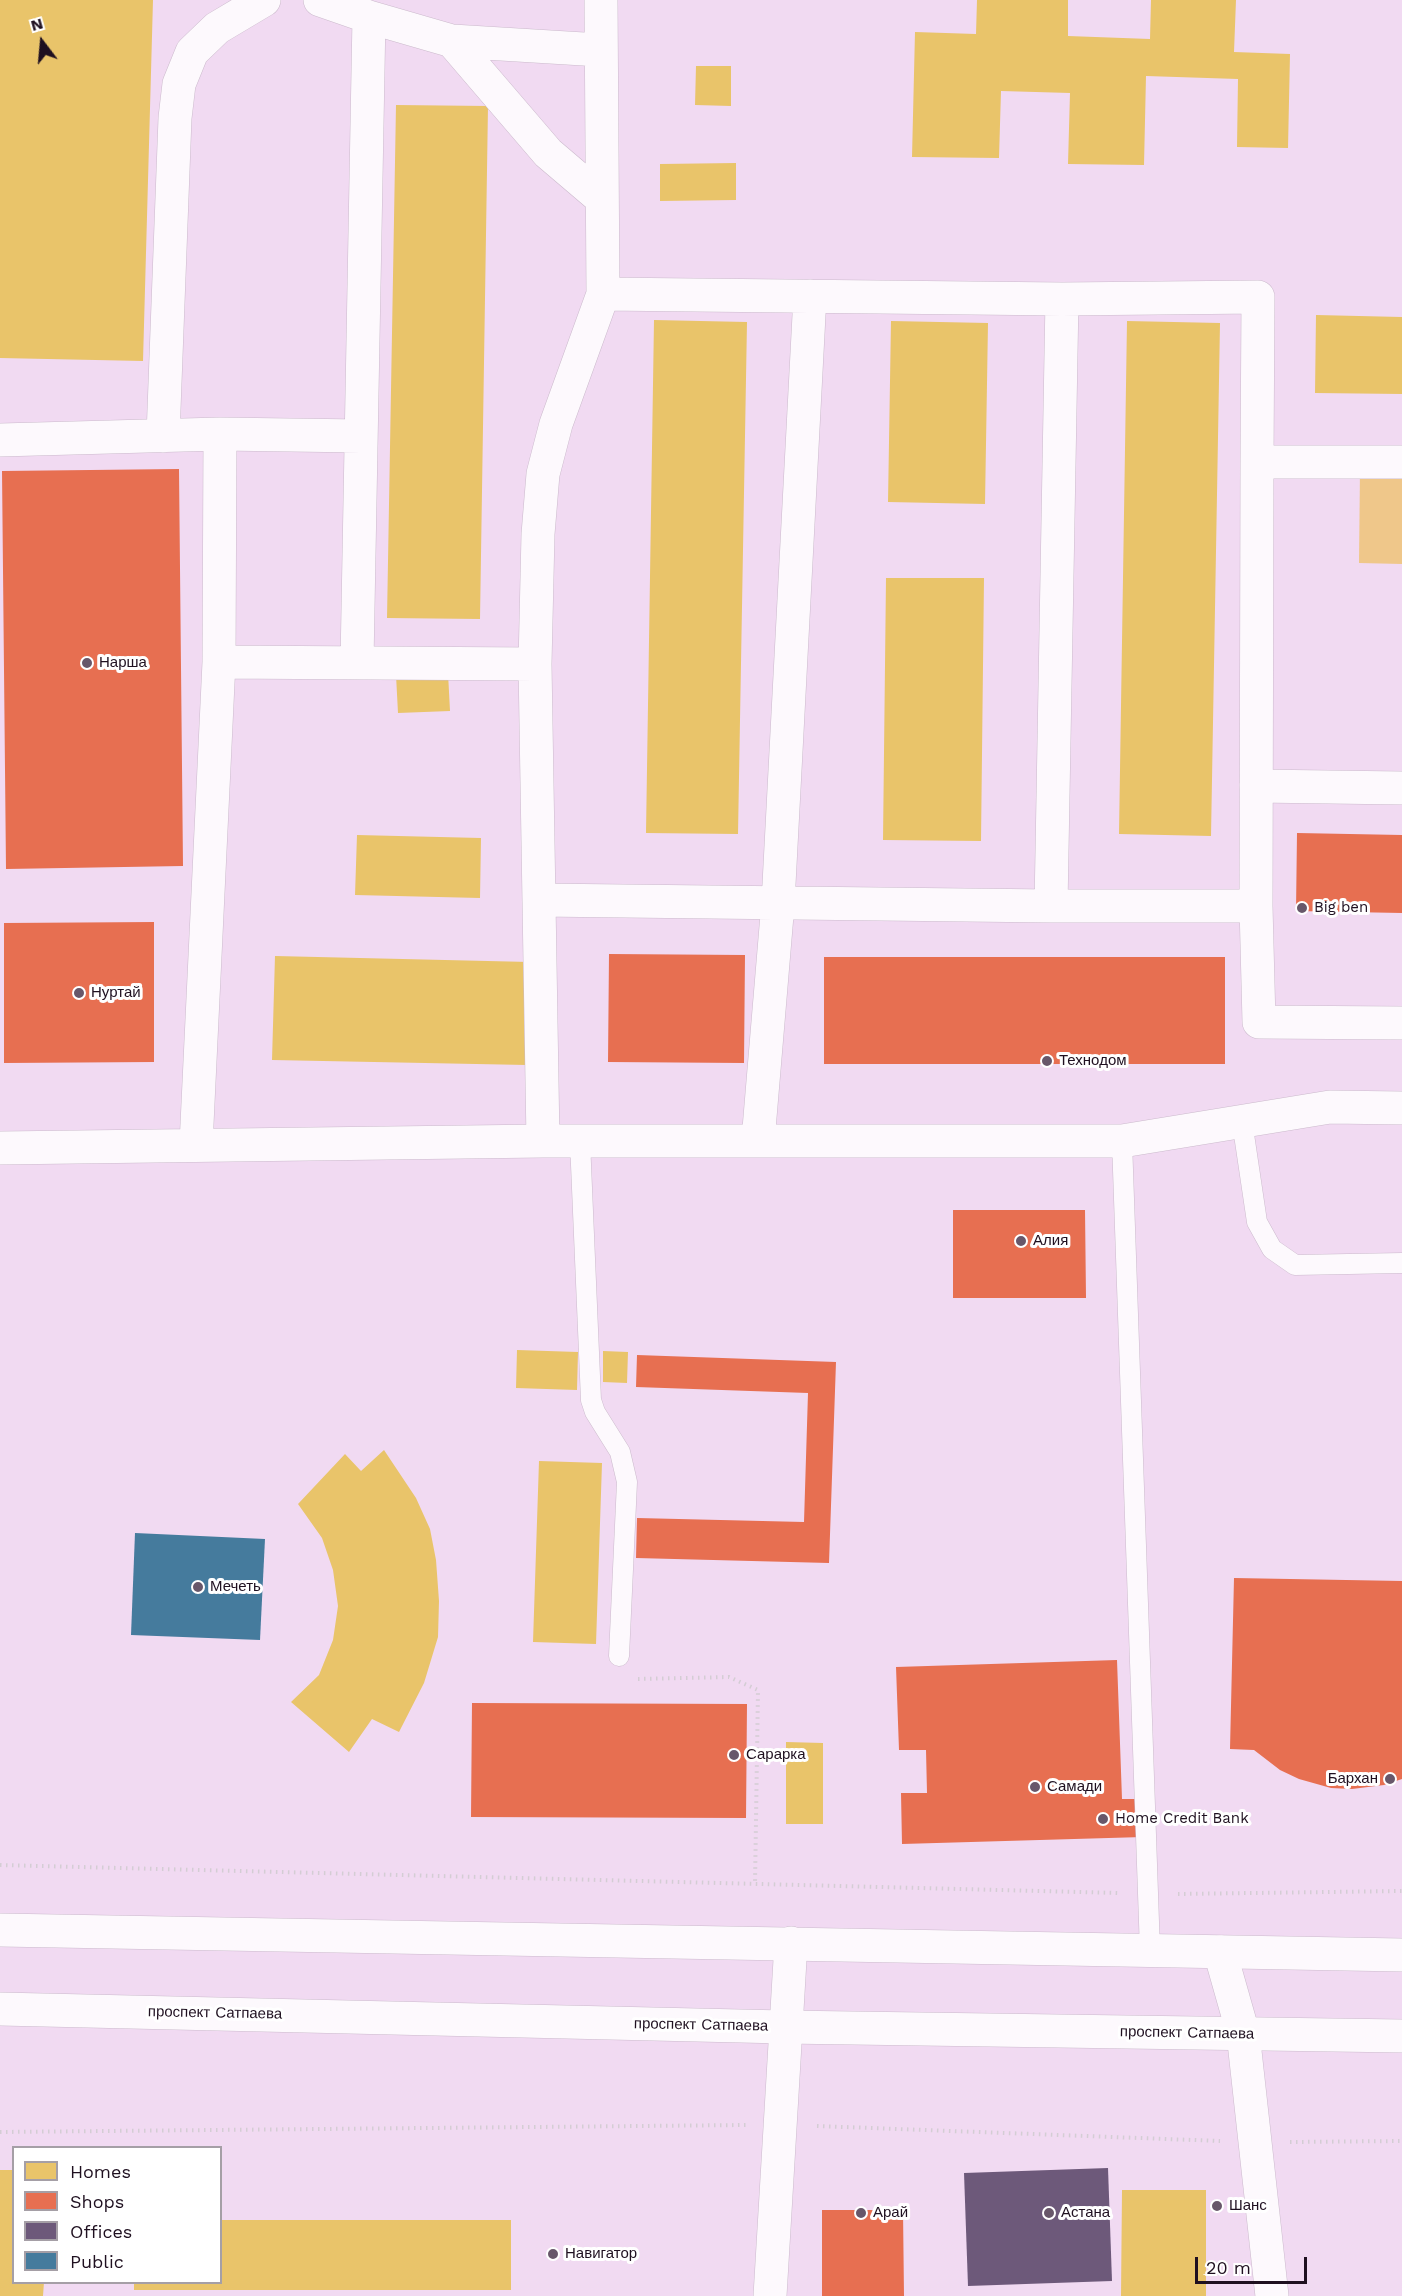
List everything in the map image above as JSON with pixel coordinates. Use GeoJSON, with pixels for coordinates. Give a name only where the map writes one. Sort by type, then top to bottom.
{"type":"FeatureCollection","features":[{"type":"Feature","properties":{"kind":"street"},"geometry":{"type":"LineString","coordinates":[[163,436],[175,118],[179,84],[192,52],[217,28],[264,0]]}},
{"type":"Feature","properties":{"kind":"street"},"geometry":{"type":"LineString","coordinates":[[320,0],[452,41],[600,50]]}},
{"type":"Feature","properties":{"kind":"street"},"geometry":{"type":"LineString","coordinates":[[543,1141],[535,664],[538,534],[543,474],[556,424],[603,294],[600,50],[602,0]]}},
{"type":"Feature","properties":{"kind":"street"},"geometry":{"type":"LineString","coordinates":[[357,662],[369,17]]}},
{"type":"Feature","properties":{"kind":"street"},"geometry":{"type":"LineString","coordinates":[[452,41],[548,153],[602,199]]}},
{"type":"Feature","properties":{"kind":"street"},"geometry":{"type":"LineString","coordinates":[[603,294],[1062,299],[1258,297],[1256,906],[1259,1022],[1402,1023]]}},
{"type":"Feature","properties":{"kind":"street"},"geometry":{"type":"LineString","coordinates":[[758,1141],[778,903],[810,296]]}},
{"type":"Feature","properties":{"kind":"street"},"geometry":{"type":"LineString","coordinates":[[1051,906],[1062,299]]}},
{"type":"Feature","properties":{"kind":"street"},"geometry":{"type":"LineString","coordinates":[[196,1145],[219,662],[220,434]]}},
{"type":"Feature","properties":{"kind":"street"},"geometry":{"type":"LineString","coordinates":[[0,440],[220,434],[361,436]]}},
{"type":"Feature","properties":{"kind":"street"},"geometry":{"type":"LineString","coordinates":[[1257,462],[1402,462]]}},
{"type":"Feature","properties":{"kind":"street"},"geometry":{"type":"LineString","coordinates":[[219,662],[535,664]]}},
{"type":"Feature","properties":{"kind":"street"},"geometry":{"type":"LineString","coordinates":[[1256,786],[1402,788]]}},
{"type":"Feature","properties":{"kind":"street"},"geometry":{"type":"LineString","coordinates":[[539,900],[1256,906]]}},
{"type":"Feature","properties":{"kind":"street"},"geometry":{"type":"LineString","coordinates":[[0,1148],[543,1141],[1122,1141],[1330,1107],[1402,1108]]}},
{"type":"Feature","properties":{"kind":"street"},"geometry":{"type":"LineString","coordinates":[[0,1930],[1402,1955]]}},
{"type":"Feature","properties":{"kind":"street"},"geometry":{"type":"LineString","coordinates":[[770,2296],[784,2026],[791,1943]]}},
{"type":"Feature","properties":{"kind":"street"},"geometry":{"type":"LineString","coordinates":[[1220,1952],[1244,2034],[1272,2296]]}},
{"type":"Feature","properties":{"kind":"street","name":"проспект Сатпаева"},"geometry":{"type":"LineString","coordinates":[[0,2008],[784,2026],[1402,2036]]}},
{"type":"Feature","properties":{"kind":"lane"},"geometry":{"type":"LineString","coordinates":[[1242,1121],[1257,1222],[1272,1249],[1295,1265],[1402,1263]]}},
{"type":"Feature","properties":{"kind":"lane"},"geometry":{"type":"LineString","coordinates":[[579,1141],[591,1400],[620,1452],[627,1482],[619,1656]]}},
{"type":"Feature","properties":{"kind":"lane"},"geometry":{"type":"LineString","coordinates":[[1122,1141],[1150,1951]]}},
{"type":"Feature","properties":{"kind":"path"},"geometry":{"type":"LineString","coordinates":[[619,1656],[622,1679],[729,1677],[758,1690],[755,1884]]}},
{"type":"Feature","properties":{"kind":"path"},"geometry":{"type":"LineString","coordinates":[[0,1865],[1148,1894],[1402,1891]]}},
{"type":"Feature","properties":{"kind":"path"},"geometry":{"type":"LineString","coordinates":[[0,2132],[779,2125],[1255,2142],[1402,2140]]}},
{"type":"Feature","properties":{"kind":"shaded area"},"geometry":{"type":"Polygon","coordinates":[[[1360,470],[1402,471],[1402,564],[1359,563],[1360,470]]]}},
{"type":"Feature","properties":{"kind":"building: Homes"},"geometry":{"type":"Polygon","coordinates":[[[0,0],[153,0],[143,361],[0,358],[0,0]]]}},
{"type":"Feature","properties":{"kind":"building: Homes"},"geometry":{"type":"Polygon","coordinates":[[[977,0],[1068,0],[1068,36],[1150,39],[1151,0],[1236,0],[1234,52],[1290,54],[1288,148],[1237,147],[1238,79],[1146,76],[1144,165],[1068,164],[1070,93],[1001,91],[999,158],[912,157],[915,32],[976,34],[977,0]]]}},
{"type":"Feature","properties":{"kind":"building: Homes"},"geometry":{"type":"Polygon","coordinates":[[[696,66],[731,66],[731,106],[695,105],[696,66]]]}},
{"type":"Feature","properties":{"kind":"building: Homes"},"geometry":{"type":"Polygon","coordinates":[[[396,105],[488,106],[480,619],[387,618],[396,105]]]}},
{"type":"Feature","properties":{"kind":"building: Homes"},"geometry":{"type":"Polygon","coordinates":[[[736,163],[736,200],[660,201],[660,164],[736,163]]]}},
{"type":"Feature","properties":{"kind":"building: Homes"},"geometry":{"type":"Polygon","coordinates":[[[1316,315],[1402,317],[1402,394],[1315,393],[1316,315]]]}},
{"type":"Feature","properties":{"kind":"building: Homes"},"geometry":{"type":"Polygon","coordinates":[[[654,320],[747,322],[738,834],[646,833],[654,320]]]}},
{"type":"Feature","properties":{"kind":"building: Homes"},"geometry":{"type":"Polygon","coordinates":[[[891,321],[988,323],[985,504],[888,502],[891,321]]]}},
{"type":"Feature","properties":{"kind":"building: Homes"},"geometry":{"type":"Polygon","coordinates":[[[1127,321],[1220,323],[1211,836],[1119,834],[1127,321]]]}},
{"type":"Feature","properties":{"kind":"building: Homes"},"geometry":{"type":"Polygon","coordinates":[[[886,578],[984,578],[981,841],[883,840],[886,578]]]}},
{"type":"Feature","properties":{"kind":"building: Homes"},"geometry":{"type":"Polygon","coordinates":[[[448,673],[450,711],[398,713],[396,675],[448,673]]]}},
{"type":"Feature","properties":{"kind":"building: Homes"},"geometry":{"type":"Polygon","coordinates":[[[357,835],[481,838],[480,898],[355,895],[357,835]]]}},
{"type":"Feature","properties":{"kind":"building: Homes"},"geometry":{"type":"Polygon","coordinates":[[[275,956],[530,962],[527,1065],[272,1060],[275,956]]]}},
{"type":"Feature","properties":{"kind":"building: Homes"},"geometry":{"type":"Polygon","coordinates":[[[517,1350],[578,1352],[577,1390],[516,1388],[517,1350]]]}},
{"type":"Feature","properties":{"kind":"building: Homes"},"geometry":{"type":"Polygon","coordinates":[[[603,1351],[628,1352],[627,1383],[603,1382],[603,1351]]]}},
{"type":"Feature","properties":{"kind":"building: Homes"},"geometry":{"type":"Polygon","coordinates":[[[384,1450],[416,1498],[430,1529],[436,1560],[439,1601],[438,1637],[424,1683],[399,1732],[372,1719],[349,1752],[291,1702],[319,1675],[333,1640],[338,1606],[333,1570],[322,1538],[298,1504],[345,1454],[361,1471],[384,1450]]]}},
{"type":"Feature","properties":{"kind":"building: Homes"},"geometry":{"type":"Polygon","coordinates":[[[539,1461],[602,1463],[596,1644],[533,1642],[539,1461]]]}},
{"type":"Feature","properties":{"kind":"building: Homes"},"geometry":{"type":"Polygon","coordinates":[[[786,1742],[823,1743],[823,1824],[786,1824],[786,1742]]]}},
{"type":"Feature","properties":{"kind":"building: Homes"},"geometry":{"type":"Polygon","coordinates":[[[0,2170],[12,2170],[12,2284],[44,2284],[43,2296],[0,2296],[0,2170]]]}},
{"type":"Feature","properties":{"kind":"building: Homes"},"geometry":{"type":"Polygon","coordinates":[[[1122,2190],[1206,2190],[1206,2296],[1121,2296],[1122,2190]]]}},
{"type":"Feature","properties":{"kind":"building: Homes"},"geometry":{"type":"Polygon","coordinates":[[[222,2220],[511,2220],[511,2290],[134,2290],[134,2284],[222,2284],[222,2220]]]}},
{"type":"Feature","properties":{"kind":"building: Shops"},"geometry":{"type":"Polygon","coordinates":[[[179,469],[183,866],[6,869],[2,471],[179,469]]]}},
{"type":"Feature","properties":{"kind":"building: Shops"},"geometry":{"type":"Polygon","coordinates":[[[1297,833],[1402,835],[1402,913],[1296,911],[1297,833]]]}},
{"type":"Feature","properties":{"kind":"building: Shops","name":"Нуртай"},"geometry":{"type":"Polygon","coordinates":[[[154,922],[154,1062],[4,1063],[4,923],[154,922]]]}},
{"type":"Feature","properties":{"kind":"building: Shops"},"geometry":{"type":"Polygon","coordinates":[[[609,954],[745,955],[744,1063],[608,1062],[609,954]]]}},
{"type":"Feature","properties":{"kind":"building: Shops"},"geometry":{"type":"Polygon","coordinates":[[[824,957],[1225,957],[1225,1064],[824,1064],[824,957]]]}},
{"type":"Feature","properties":{"kind":"building: Shops"},"geometry":{"type":"Polygon","coordinates":[[[953,1210],[1085,1210],[1086,1298],[953,1298],[953,1210]]]}},
{"type":"Feature","properties":{"kind":"building: Shops"},"geometry":{"type":"Polygon","coordinates":[[[637,1355],[836,1362],[829,1563],[636,1558],[637,1518],[804,1522],[808,1393],[636,1387],[637,1355]]]}},
{"type":"Feature","properties":{"kind":"building: Shops"},"geometry":{"type":"Polygon","coordinates":[[[1234,1578],[1402,1581],[1402,1779],[1384,1785],[1352,1789],[1331,1788],[1299,1779],[1280,1770],[1254,1750],[1230,1749],[1234,1578]]]}},
{"type":"Feature","properties":{"kind":"building: Shops"},"geometry":{"type":"Polygon","coordinates":[[[1117,1660],[1122,1799],[1142,1799],[1143,1837],[902,1844],[901,1793],[927,1793],[926,1750],[899,1750],[896,1667],[1117,1660]]]}},
{"type":"Feature","properties":{"kind":"building: Shops"},"geometry":{"type":"Polygon","coordinates":[[[472,1703],[747,1704],[746,1818],[471,1817],[472,1703]]]}},
{"type":"Feature","properties":{"kind":"building: Shops"},"geometry":{"type":"Polygon","coordinates":[[[822,2210],[903,2210],[904,2296],[822,2296],[822,2210]]]}},
{"type":"Feature","properties":{"kind":"building: Offices"},"geometry":{"type":"Polygon","coordinates":[[[1108,2168],[1112,2281],[968,2286],[964,2173],[1108,2168]]]}},
{"type":"Feature","properties":{"kind":"building: Public","name":"Мечеть"},"geometry":{"type":"Polygon","coordinates":[[[135,1533],[265,1539],[260,1640],[131,1635],[135,1533]]]}},
{"type":"Feature","properties":{"kind":"place","name":"Нарша"},"geometry":{"type":"Point","coordinates":[87,663]}},
{"type":"Feature","properties":{"kind":"place","name":"Big ben"},"geometry":{"type":"Point","coordinates":[1302,908]}},
{"type":"Feature","properties":{"kind":"place","name":"Нуртай"},"geometry":{"type":"Point","coordinates":[79,993]}},
{"type":"Feature","properties":{"kind":"place","name":"Технодом"},"geometry":{"type":"Point","coordinates":[1047,1061]}},
{"type":"Feature","properties":{"kind":"place","name":"Алия"},"geometry":{"type":"Point","coordinates":[1021,1241]}},
{"type":"Feature","properties":{"kind":"place","name":"Мечеть"},"geometry":{"type":"Point","coordinates":[198,1587]}},
{"type":"Feature","properties":{"kind":"place","name":"Сарарка"},"geometry":{"type":"Point","coordinates":[734,1755]}},
{"type":"Feature","properties":{"kind":"place","name":"Бархан"},"geometry":{"type":"Point","coordinates":[1390,1779]}},
{"type":"Feature","properties":{"kind":"place","name":"Самади"},"geometry":{"type":"Point","coordinates":[1035,1787]}},
{"type":"Feature","properties":{"kind":"place","name":"Home Credit Bank"},"geometry":{"type":"Point","coordinates":[1103,1819]}},
{"type":"Feature","properties":{"kind":"place","name":"Шанс"},"geometry":{"type":"Point","coordinates":[1217,2206]}},
{"type":"Feature","properties":{"kind":"place","name":"Арай"},"geometry":{"type":"Point","coordinates":[861,2213]}},
{"type":"Feature","properties":{"kind":"place","name":"Астана"},"geometry":{"type":"Point","coordinates":[1049,2213]}},
{"type":"Feature","properties":{"kind":"place","name":"Навигатор"},"geometry":{"type":"Point","coordinates":[553,2254]}}]}
